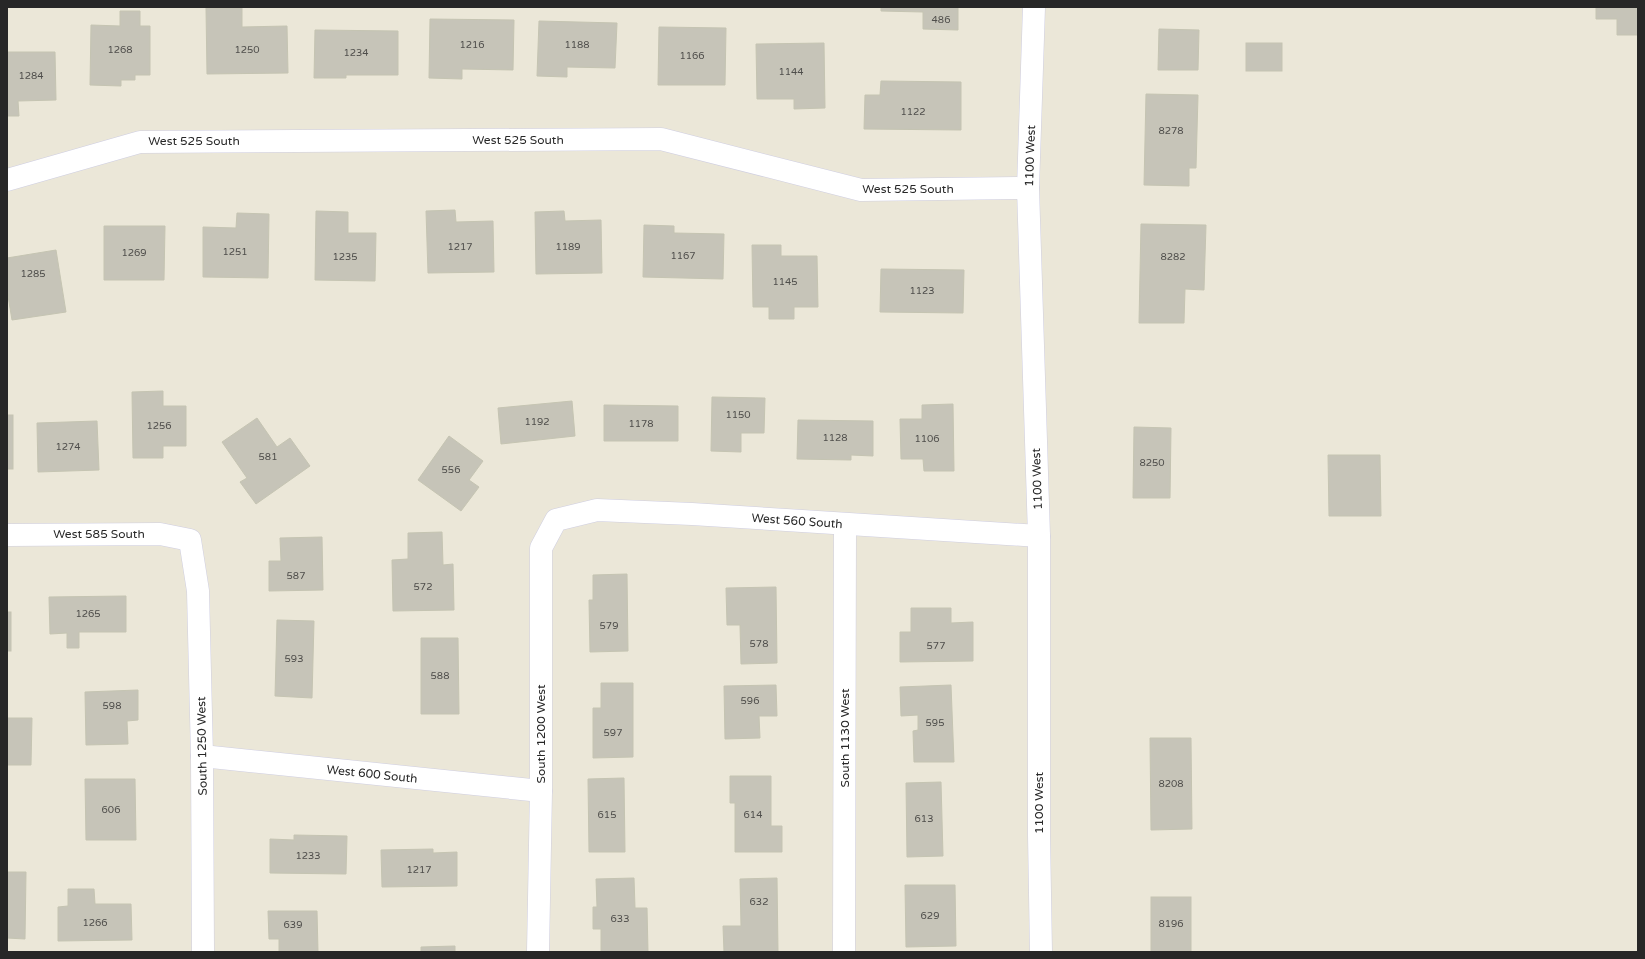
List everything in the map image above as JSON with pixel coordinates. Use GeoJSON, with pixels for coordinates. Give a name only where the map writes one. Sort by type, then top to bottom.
{"type":"FeatureCollection","features":[{"type":"Feature","properties":{"kind":"street","name":"1100 West"},"geometry":{"type":"LineString","coordinates":[[1034,7],[1028,188],[1039,536],[1039,835],[1041,952]]}},
{"type":"Feature","properties":{"kind":"street","name":"West 525 South"},"geometry":{"type":"LineString","coordinates":[[7,180],[140,142],[662,139],[861,190],[1028,188]]}},
{"type":"Feature","properties":{"kind":"street","name":"West 560 South"},"geometry":{"type":"LineString","coordinates":[[556,520],[597,510],[692,514],[845,525],[1039,536]]}},
{"type":"Feature","properties":{"kind":"street","name":"South 1200 West"},"geometry":{"type":"LineString","coordinates":[[538,952],[541,791],[541,548],[556,520]]}},
{"type":"Feature","properties":{"kind":"street","name":"South 1130 West"},"geometry":{"type":"LineString","coordinates":[[844,952],[845,525]]}},
{"type":"Feature","properties":{"kind":"street","name":"West 585 South"},"geometry":{"type":"LineString","coordinates":[[7,535],[160,534],[190,540]]}},
{"type":"Feature","properties":{"kind":"street","name":"South 1250 West"},"geometry":{"type":"LineString","coordinates":[[190,540],[198,591],[202,756],[203,952]]}},
{"type":"Feature","properties":{"kind":"street","name":"West 600 South"},"geometry":{"type":"LineString","coordinates":[[202,756],[541,791]]}},
{"type":"Feature","properties":{"kind":"building"},"geometry":{"type":"Polygon","coordinates":[[[881,7],[958,7],[958,30],[923,29],[923,12],[881,11],[881,7]]]}},
{"type":"Feature","properties":{"kind":"building"},"geometry":{"type":"Polygon","coordinates":[[[1596,7],[1638,7],[1638,35],[1617,35],[1617,19],[1596,19],[1596,7]]]}},
{"type":"Feature","properties":{"kind":"building"},"geometry":{"type":"Polygon","coordinates":[[[206,8],[242,8],[242,27],[287,26],[288,73],[207,74],[206,8]]]}},
{"type":"Feature","properties":{"kind":"building"},"geometry":{"type":"Polygon","coordinates":[[[120,11],[140,11],[140,26],[150,26],[150,75],[135,75],[135,80],[121,80],[121,86],[90,85],[91,25],[120,26],[120,11]]]}},
{"type":"Feature","properties":{"kind":"building"},"geometry":{"type":"Polygon","coordinates":[[[430,19],[514,20],[513,70],[462,69],[462,79],[429,78],[430,19]]]}},
{"type":"Feature","properties":{"kind":"building"},"geometry":{"type":"Polygon","coordinates":[[[539,21],[617,23],[615,68],[567,67],[567,77],[537,76],[539,21]]]}},
{"type":"Feature","properties":{"kind":"building"},"geometry":{"type":"Polygon","coordinates":[[[659,27],[726,28],[725,85],[658,85],[659,27]]]}},
{"type":"Feature","properties":{"kind":"building"},"geometry":{"type":"Polygon","coordinates":[[[1159,29],[1199,30],[1198,70],[1158,70],[1159,29]]]}},
{"type":"Feature","properties":{"kind":"building"},"geometry":{"type":"Polygon","coordinates":[[[315,30],[398,31],[398,75],[346,75],[346,78],[314,78],[315,30]]]}},
{"type":"Feature","properties":{"kind":"building"},"geometry":{"type":"Polygon","coordinates":[[[824,43],[825,108],[794,109],[794,99],[757,99],[756,44],[824,43]]]}},
{"type":"Feature","properties":{"kind":"building"},"geometry":{"type":"Polygon","coordinates":[[[1246,43],[1282,43],[1282,71],[1246,71],[1246,43]]]}},
{"type":"Feature","properties":{"kind":"building"},"geometry":{"type":"Polygon","coordinates":[[[7,52],[55,52],[56,100],[18,101],[19,116],[7,116],[7,52]]]}},
{"type":"Feature","properties":{"kind":"building"},"geometry":{"type":"Polygon","coordinates":[[[881,81],[961,82],[961,130],[864,129],[865,95],[880,95],[881,81]]]}},
{"type":"Feature","properties":{"kind":"building"},"geometry":{"type":"Polygon","coordinates":[[[1146,94],[1198,95],[1196,168],[1189,168],[1189,186],[1144,185],[1146,94]]]}},
{"type":"Feature","properties":{"kind":"building"},"geometry":{"type":"Polygon","coordinates":[[[455,210],[456,222],[493,221],[494,272],[428,273],[426,211],[455,210]]]}},
{"type":"Feature","properties":{"kind":"building"},"geometry":{"type":"Polygon","coordinates":[[[316,211],[348,212],[348,233],[376,233],[375,281],[315,280],[316,211]]]}},
{"type":"Feature","properties":{"kind":"building"},"geometry":{"type":"Polygon","coordinates":[[[564,211],[565,221],[601,220],[602,273],[536,274],[535,212],[564,211]]]}},
{"type":"Feature","properties":{"kind":"building"},"geometry":{"type":"Polygon","coordinates":[[[237,213],[269,214],[268,278],[203,277],[203,227],[236,228],[237,213]]]}},
{"type":"Feature","properties":{"kind":"building"},"geometry":{"type":"Polygon","coordinates":[[[1141,224],[1206,225],[1204,290],[1185,289],[1184,323],[1139,323],[1141,224]]]}},
{"type":"Feature","properties":{"kind":"building"},"geometry":{"type":"Polygon","coordinates":[[[644,225],[674,226],[674,233],[724,234],[723,279],[643,277],[644,225]]]}},
{"type":"Feature","properties":{"kind":"building"},"geometry":{"type":"Polygon","coordinates":[[[104,226],[165,226],[164,280],[104,280],[104,226]]]}},
{"type":"Feature","properties":{"kind":"building"},"geometry":{"type":"Polygon","coordinates":[[[752,245],[781,245],[781,256],[817,256],[818,307],[794,307],[794,319],[769,319],[769,307],[753,307],[752,245]]]}},
{"type":"Feature","properties":{"kind":"building"},"geometry":{"type":"Polygon","coordinates":[[[56,250],[66,312],[12,320],[7,290],[7,258],[56,250]]]}},
{"type":"Feature","properties":{"kind":"building"},"geometry":{"type":"Polygon","coordinates":[[[881,269],[964,270],[963,313],[880,312],[881,269]]]}},
{"type":"Feature","properties":{"kind":"building"},"geometry":{"type":"Polygon","coordinates":[[[163,391],[163,406],[186,406],[186,446],[163,446],[163,458],[133,458],[132,392],[163,391]]]}},
{"type":"Feature","properties":{"kind":"building"},"geometry":{"type":"Polygon","coordinates":[[[712,397],[765,398],[764,433],[741,433],[741,452],[711,451],[712,397]]]}},
{"type":"Feature","properties":{"kind":"building"},"geometry":{"type":"Polygon","coordinates":[[[572,401],[575,436],[501,444],[498,408],[572,401]]]}},
{"type":"Feature","properties":{"kind":"building"},"geometry":{"type":"Polygon","coordinates":[[[953,404],[954,471],[924,471],[923,459],[901,459],[900,419],[922,419],[922,405],[953,404]]]}},
{"type":"Feature","properties":{"kind":"building"},"geometry":{"type":"Polygon","coordinates":[[[604,405],[678,406],[678,441],[604,441],[604,405]]]}},
{"type":"Feature","properties":{"kind":"building"},"geometry":{"type":"Polygon","coordinates":[[[7,415],[13,415],[13,469],[7,469],[7,415]]]}},
{"type":"Feature","properties":{"kind":"building"},"geometry":{"type":"Polygon","coordinates":[[[257,418],[277,447],[290,438],[310,466],[256,504],[240,482],[247,478],[222,442],[257,418]]]}},
{"type":"Feature","properties":{"kind":"building"},"geometry":{"type":"Polygon","coordinates":[[[798,420],[873,421],[873,456],[851,455],[851,460],[797,459],[798,420]]]}},
{"type":"Feature","properties":{"kind":"building"},"geometry":{"type":"Polygon","coordinates":[[[97,421],[99,470],[38,472],[37,423],[97,421]]]}},
{"type":"Feature","properties":{"kind":"building"},"geometry":{"type":"Polygon","coordinates":[[[1134,427],[1171,428],[1170,498],[1133,498],[1134,427]]]}},
{"type":"Feature","properties":{"kind":"building"},"geometry":{"type":"Polygon","coordinates":[[[449,436],[483,461],[469,480],[479,487],[461,511],[418,480],[449,436]]]}},
{"type":"Feature","properties":{"kind":"building"},"geometry":{"type":"Polygon","coordinates":[[[1328,455],[1380,455],[1381,516],[1329,516],[1328,455]]]}},
{"type":"Feature","properties":{"kind":"building"},"geometry":{"type":"Polygon","coordinates":[[[442,532],[443,565],[453,564],[454,610],[393,611],[392,560],[408,559],[408,533],[442,532]]]}},
{"type":"Feature","properties":{"kind":"building"},"geometry":{"type":"Polygon","coordinates":[[[322,537],[323,590],[269,591],[269,561],[281,561],[280,538],[322,537]]]}},
{"type":"Feature","properties":{"kind":"building"},"geometry":{"type":"Polygon","coordinates":[[[627,574],[628,651],[590,652],[589,600],[593,600],[593,575],[627,574]]]}},
{"type":"Feature","properties":{"kind":"building"},"geometry":{"type":"Polygon","coordinates":[[[776,587],[777,663],[741,664],[740,625],[727,625],[726,588],[776,587]]]}},
{"type":"Feature","properties":{"kind":"building"},"geometry":{"type":"Polygon","coordinates":[[[126,596],[126,632],[79,632],[79,648],[67,648],[67,633],[50,634],[49,597],[126,596]]]}},
{"type":"Feature","properties":{"kind":"building"},"geometry":{"type":"Polygon","coordinates":[[[911,608],[951,608],[951,623],[973,622],[973,661],[900,662],[900,632],[911,632],[911,608]]]}},
{"type":"Feature","properties":{"kind":"building"},"geometry":{"type":"Polygon","coordinates":[[[7,612],[11,612],[11,651],[7,651],[7,612]]]}},
{"type":"Feature","properties":{"kind":"building"},"geometry":{"type":"Polygon","coordinates":[[[277,620],[314,621],[312,698],[275,696],[277,620]]]}},
{"type":"Feature","properties":{"kind":"building"},"geometry":{"type":"Polygon","coordinates":[[[421,638],[458,638],[459,714],[421,714],[421,638]]]}},
{"type":"Feature","properties":{"kind":"building"},"geometry":{"type":"Polygon","coordinates":[[[601,683],[633,683],[633,757],[593,758],[593,708],[601,708],[601,683]]]}},
{"type":"Feature","properties":{"kind":"building"},"geometry":{"type":"Polygon","coordinates":[[[776,685],[777,716],[759,716],[760,738],[725,739],[724,686],[776,685]]]}},
{"type":"Feature","properties":{"kind":"building"},"geometry":{"type":"Polygon","coordinates":[[[951,685],[954,762],[914,762],[913,731],[918,730],[918,715],[901,716],[900,687],[951,685]]]}},
{"type":"Feature","properties":{"kind":"building"},"geometry":{"type":"Polygon","coordinates":[[[138,690],[138,720],[127,721],[128,744],[86,745],[85,692],[138,690]]]}},
{"type":"Feature","properties":{"kind":"building"},"geometry":{"type":"Polygon","coordinates":[[[7,718],[32,718],[31,765],[7,765],[7,718]]]}},
{"type":"Feature","properties":{"kind":"building"},"geometry":{"type":"Polygon","coordinates":[[[1150,738],[1191,738],[1192,829],[1151,830],[1150,738]]]}},
{"type":"Feature","properties":{"kind":"building"},"geometry":{"type":"Polygon","coordinates":[[[730,776],[771,776],[771,826],[782,826],[782,852],[735,852],[735,803],[730,803],[730,776]]]}},
{"type":"Feature","properties":{"kind":"building"},"geometry":{"type":"Polygon","coordinates":[[[624,778],[625,852],[589,852],[588,779],[624,778]]]}},
{"type":"Feature","properties":{"kind":"building"},"geometry":{"type":"Polygon","coordinates":[[[85,779],[135,779],[136,840],[86,840],[85,779]]]}},
{"type":"Feature","properties":{"kind":"building"},"geometry":{"type":"Polygon","coordinates":[[[941,782],[943,856],[907,857],[906,783],[941,782]]]}},
{"type":"Feature","properties":{"kind":"building"},"geometry":{"type":"Polygon","coordinates":[[[294,835],[347,836],[346,874],[270,873],[270,839],[294,840],[294,835]]]}},
{"type":"Feature","properties":{"kind":"building"},"geometry":{"type":"Polygon","coordinates":[[[433,849],[433,853],[457,852],[457,886],[382,887],[381,850],[433,849]]]}},
{"type":"Feature","properties":{"kind":"building"},"geometry":{"type":"Polygon","coordinates":[[[7,872],[26,872],[25,939],[7,938],[7,872]]]}},
{"type":"Feature","properties":{"kind":"building"},"geometry":{"type":"Polygon","coordinates":[[[634,878],[635,908],[647,908],[648,952],[601,952],[601,929],[593,929],[593,907],[597,907],[596,879],[634,878]]]}},
{"type":"Feature","properties":{"kind":"building"},"geometry":{"type":"Polygon","coordinates":[[[777,878],[778,952],[724,952],[723,926],[741,926],[740,879],[777,878]]]}},
{"type":"Feature","properties":{"kind":"building"},"geometry":{"type":"Polygon","coordinates":[[[905,885],[955,885],[956,946],[906,947],[905,885]]]}},
{"type":"Feature","properties":{"kind":"building"},"geometry":{"type":"Polygon","coordinates":[[[68,889],[94,889],[95,904],[131,904],[132,940],[58,941],[58,907],[68,906],[68,889]]]}},
{"type":"Feature","properties":{"kind":"building"},"geometry":{"type":"Polygon","coordinates":[[[1151,897],[1191,897],[1191,952],[1151,952],[1151,897]]]}},
{"type":"Feature","properties":{"kind":"building"},"geometry":{"type":"Polygon","coordinates":[[[268,911],[317,911],[318,952],[279,952],[279,939],[269,939],[268,911]]]}},
{"type":"Feature","properties":{"kind":"building"},"geometry":{"type":"Polygon","coordinates":[[[455,946],[455,952],[421,952],[421,947],[455,946]]]}}]}
